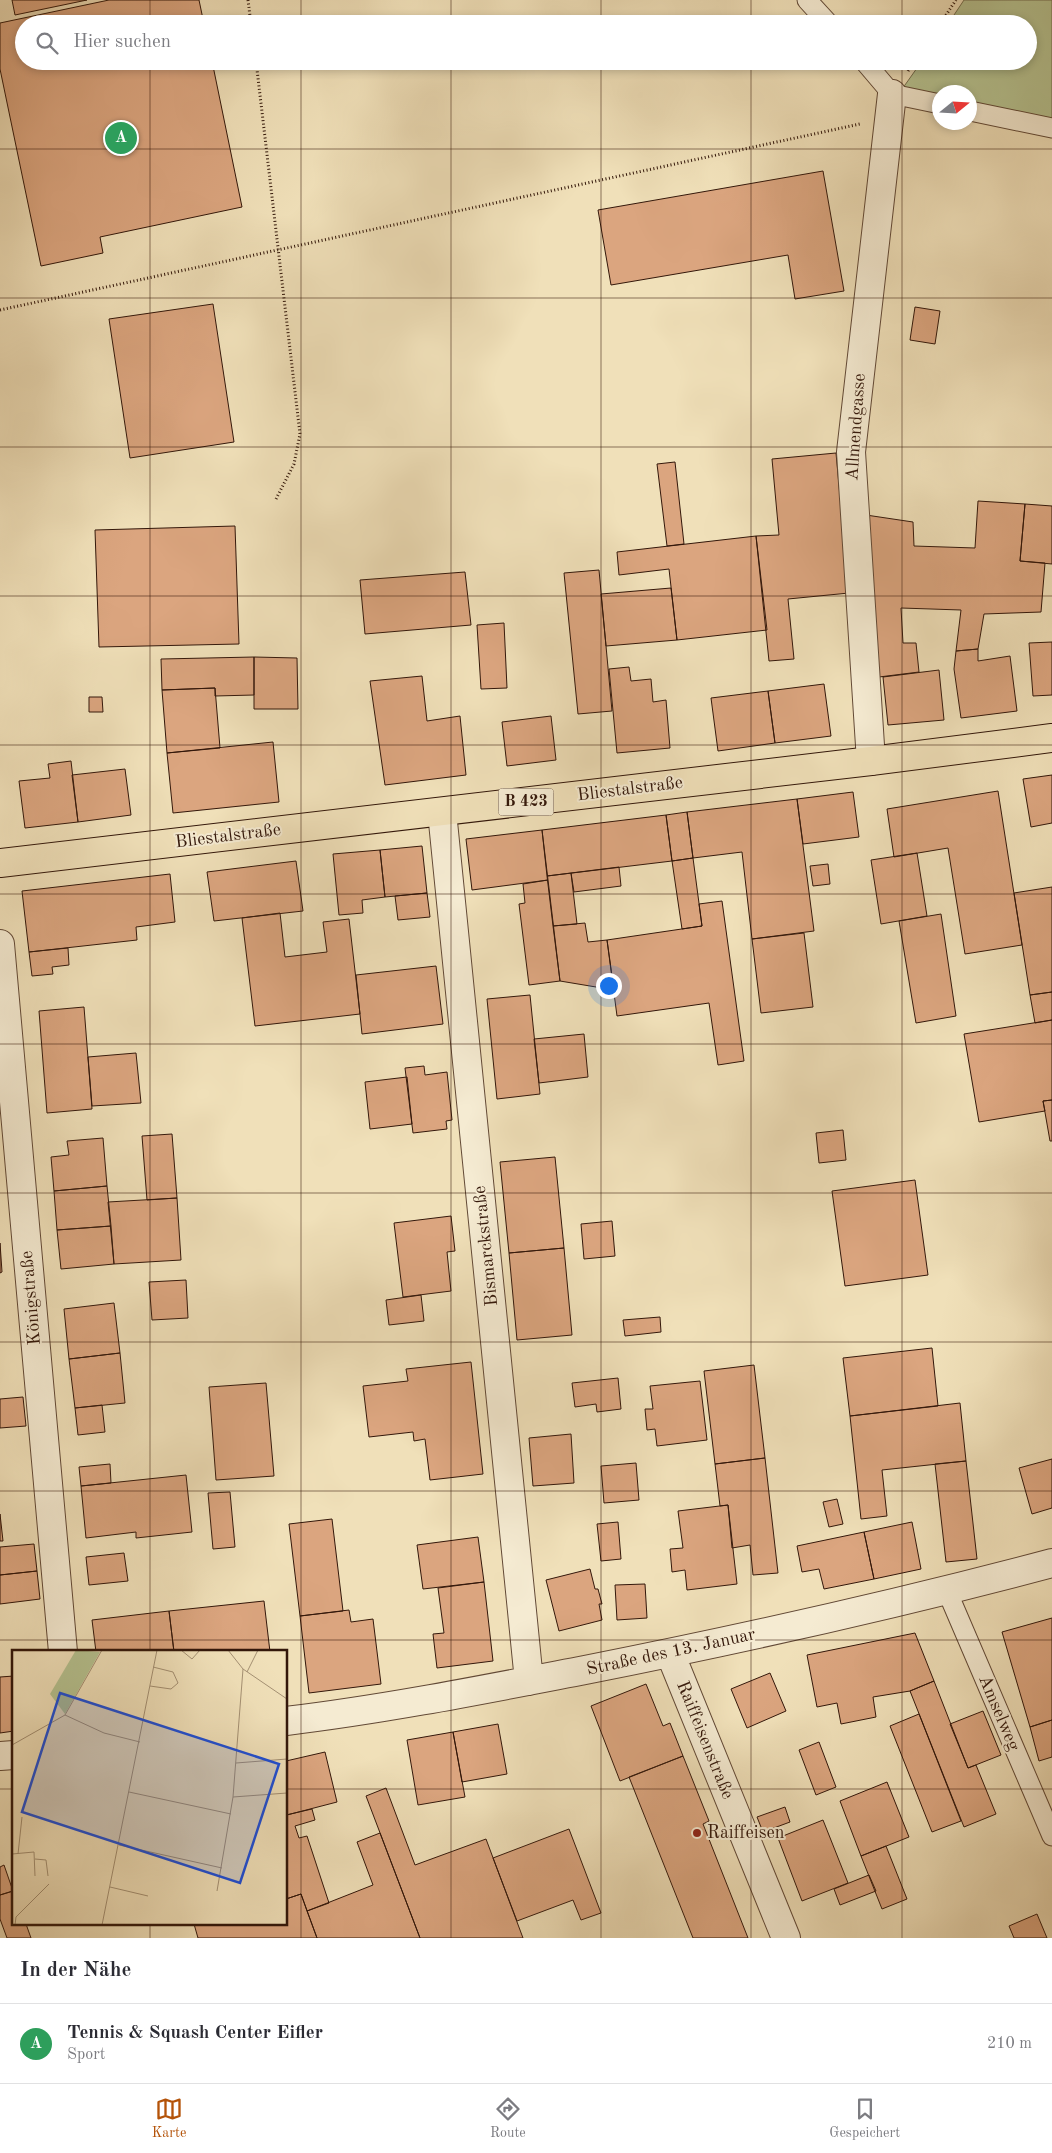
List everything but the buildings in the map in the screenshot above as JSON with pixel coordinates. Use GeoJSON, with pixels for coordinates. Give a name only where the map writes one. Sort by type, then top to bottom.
{"type":"FeatureCollection","features":[{"type":"Feature","properties":{"kind":"main road","name":"Bliestalstraße"},"geometry":{"type":"LineString","coordinates":[[0,863],[442,812],[1052,738]]}},
{"type":"Feature","properties":{"kind":"street","name":"Allmendgasse"},"geometry":{"type":"LineString","coordinates":[[871,761],[851,452],[890,107]]}},
{"type":"Feature","properties":{"kind":"street","name":"Bismarckstraße"},"geometry":{"type":"LineString","coordinates":[[442,812],[529,1681]]}},
{"type":"Feature","properties":{"kind":"street","name":"Königstraße"},"geometry":{"type":"LineString","coordinates":[[0,944],[63,1650]]}},
{"type":"Feature","properties":{"kind":"street","name":"Straße des 13. Januar"},"geometry":{"type":"LineString","coordinates":[[288,1721],[356,1712],[670,1653],[947,1591],[1052,1563]]}},
{"type":"Feature","properties":{"kind":"street","name":"Raiffeisenstraße"},"geometry":{"type":"LineString","coordinates":[[670,1653],[786,1938]]}},
{"type":"Feature","properties":{"kind":"lane"},"geometry":{"type":"LineString","coordinates":[[807,0],[821,15]]}},
{"type":"Feature","properties":{"kind":"lane"},"geometry":{"type":"LineString","coordinates":[[869,70],[890,107],[932,104]]}},
{"type":"Feature","properties":{"kind":"lane"},"geometry":{"type":"LineString","coordinates":[[977,112],[1052,128]]}},
{"type":"Feature","properties":{"kind":"lane","name":"Amselweg"},"geometry":{"type":"LineString","coordinates":[[947,1591],[1052,1836]]}},
{"type":"Feature","properties":{"kind":"path"},"geometry":{"type":"LineString","coordinates":[[248,0],[250,15]]}},
{"type":"Feature","properties":{"kind":"path"},"geometry":{"type":"LineString","coordinates":[[946,15],[956,0]]}},
{"type":"Feature","properties":{"kind":"path"},"geometry":{"type":"LineString","coordinates":[[257,70],[300,434],[294,464],[276,499]]}},
{"type":"Feature","properties":{"kind":"path"},"geometry":{"type":"LineString","coordinates":[[0,310],[840,127],[890,107]]}},
{"type":"Feature","properties":{"kind":"green space"},"geometry":{"type":"Polygon","coordinates":[[[964,0],[1052,0],[1052,123],[977,107],[977,85],[932,85],[932,99],[900,92],[916,70],[1037,70],[1037,15],[954,15],[964,0]]]}},
{"type":"Feature","properties":{"kind":"place","name":"Tennis & Squash Center Eifler"},"geometry":{"type":"Point","coordinates":[121,138]}},
{"type":"Feature","properties":{"kind":"place","name":"Raiffeisen"},"geometry":{"type":"Point","coordinates":[697,1833]}}]}
